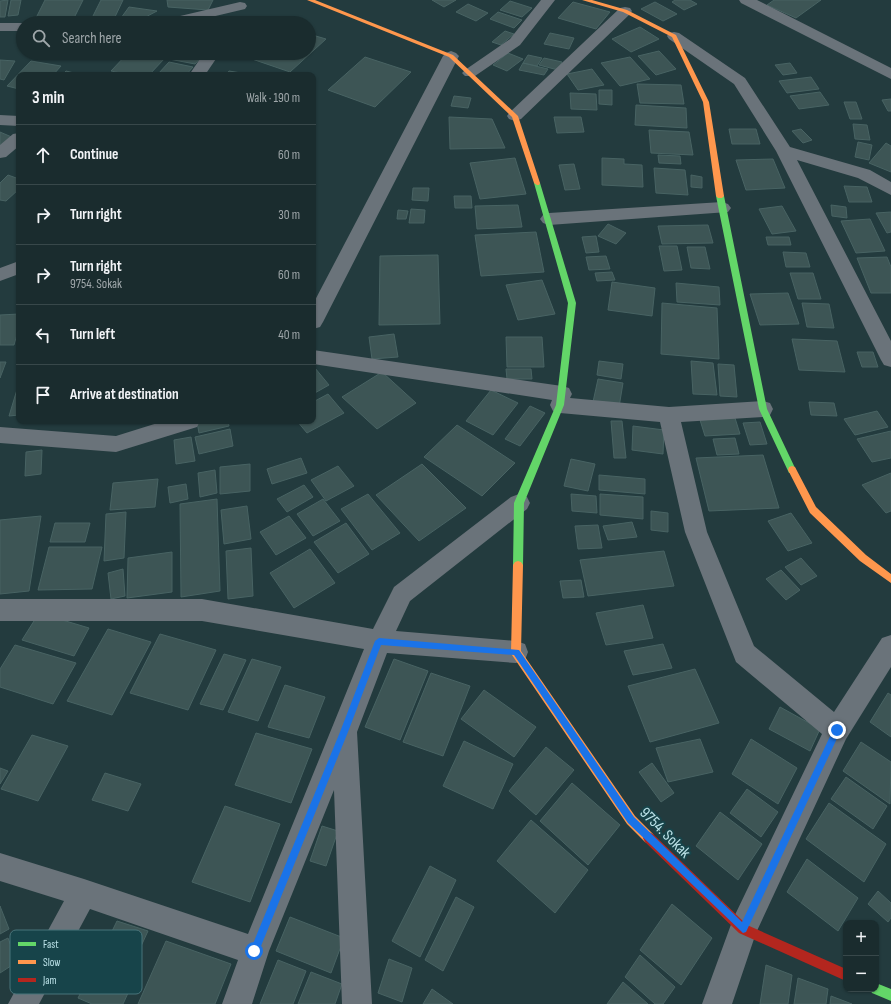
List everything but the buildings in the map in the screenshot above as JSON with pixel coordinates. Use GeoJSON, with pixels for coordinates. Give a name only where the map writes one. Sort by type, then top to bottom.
{"type":"FeatureCollection","features":[{"type":"Feature","properties":{"kind":"street"},"geometry":{"type":"LineString","coordinates":[[0,610],[202,610],[379,641],[516,652],[519,503],[561,400],[572,303],[549,218],[515,116],[470,73],[451,56],[310,0]]}},
{"type":"Feature","properties":{"kind":"street"},"geometry":{"type":"LineString","coordinates":[[470,73],[515,42],[548,0]]}},
{"type":"Feature","properties":{"kind":"street"},"geometry":{"type":"LineString","coordinates":[[585,0],[625,11],[674,36],[740,81],[784,151],[891,360]]}},
{"type":"Feature","properties":{"kind":"street"},"geometry":{"type":"LineString","coordinates":[[746,0],[891,74]]}},
{"type":"Feature","properties":{"kind":"street"},"geometry":{"type":"LineString","coordinates":[[193,16],[240,3]]}},
{"type":"Feature","properties":{"kind":"street"},"geometry":{"type":"LineString","coordinates":[[233,16],[240,3]]}},
{"type":"Feature","properties":{"kind":"street"},"geometry":{"type":"LineString","coordinates":[[515,116],[625,11]]}},
{"type":"Feature","properties":{"kind":"street"},"geometry":{"type":"LineString","coordinates":[[0,27],[16,27]]}},
{"type":"Feature","properties":{"kind":"street"},"geometry":{"type":"LineString","coordinates":[[674,36],[706,102],[722,208],[763,409],[791,470],[814,510],[863,558],[891,579]]}},
{"type":"Feature","properties":{"kind":"street"},"geometry":{"type":"LineString","coordinates":[[316,316],[451,56]]}},
{"type":"Feature","properties":{"kind":"street"},"geometry":{"type":"LineString","coordinates":[[199,72],[207,60]]}},
{"type":"Feature","properties":{"kind":"street"},"geometry":{"type":"LineString","coordinates":[[0,120],[16,121]]}},
{"type":"Feature","properties":{"kind":"street"},"geometry":{"type":"LineString","coordinates":[[0,153],[16,140]]}},
{"type":"Feature","properties":{"kind":"street"},"geometry":{"type":"LineString","coordinates":[[784,151],[864,174],[891,189]]}},
{"type":"Feature","properties":{"kind":"street"},"geometry":{"type":"LineString","coordinates":[[549,218],[722,208]]}},
{"type":"Feature","properties":{"kind":"street"},"geometry":{"type":"LineString","coordinates":[[0,275],[16,268]]}},
{"type":"Feature","properties":{"kind":"street"},"geometry":{"type":"LineString","coordinates":[[316,358],[561,400],[669,415],[763,409]]}},
{"type":"Feature","properties":{"kind":"street"},"geometry":{"type":"LineString","coordinates":[[669,415],[696,532],[745,654],[837,730]]}},
{"type":"Feature","properties":{"kind":"street"},"geometry":{"type":"LineString","coordinates":[[0,435],[116,444],[180,424]]}},
{"type":"Feature","properties":{"kind":"street"},"geometry":{"type":"LineString","coordinates":[[236,1004],[254,951],[344,732],[379,641],[402,594],[519,503]]}},
{"type":"Feature","properties":{"kind":"street"},"geometry":{"type":"LineString","coordinates":[[717,1004],[743,929],[837,730],[891,646]]}},
{"type":"Feature","properties":{"kind":"street","name":"9754. Sokak"},"geometry":{"type":"LineString","coordinates":[[516,652],[631,820],[743,929],[843,974]]}},
{"type":"Feature","properties":{"kind":"street"},"geometry":{"type":"LineString","coordinates":[[344,732],[356,1004]]}},
{"type":"Feature","properties":{"kind":"street"},"geometry":{"type":"LineString","coordinates":[[0,867],[84,893],[254,951]]}},
{"type":"Feature","properties":{"kind":"street"},"geometry":{"type":"LineString","coordinates":[[64,930],[84,893]]}},
{"type":"Feature","properties":{"kind":"street"},"geometry":{"type":"LineString","coordinates":[[879,990],[891,995]]}},
{"type":"Feature","properties":{"kind":"street"},"geometry":{"type":"LineString","coordinates":[[23,1004],[28,994]]}},
{"type":"Feature","properties":{"kind":"traffic: fast"},"geometry":{"type":"LineString","coordinates":[[518,565],[519,503],[560,405],[572,303],[537,183]]}},
{"type":"Feature","properties":{"kind":"traffic: fast"},"geometry":{"type":"LineString","coordinates":[[720,196],[763,409],[792,470]]}},
{"type":"Feature","properties":{"kind":"traffic: fast"},"geometry":{"type":"LineString","coordinates":[[879,990],[891,995]]}},
{"type":"Feature","properties":{"kind":"traffic: slow"},"geometry":{"type":"LineString","coordinates":[[310,0],[451,56],[515,116],[537,183]]}},
{"type":"Feature","properties":{"kind":"traffic: slow"},"geometry":{"type":"LineString","coordinates":[[585,0],[625,11],[674,36],[706,102],[720,196]]}},
{"type":"Feature","properties":{"kind":"traffic: slow"},"geometry":{"type":"LineString","coordinates":[[792,470],[813,510],[863,558],[891,579]]}},
{"type":"Feature","properties":{"kind":"traffic: slow"},"geometry":{"type":"LineString","coordinates":[[518,565],[516,652],[631,820],[649,838]]}},
{"type":"Feature","properties":{"kind":"traffic: jam"},"geometry":{"type":"LineString","coordinates":[[649,838],[743,929],[843,974]]}},
{"type":"Feature","properties":{"kind":"route"},"geometry":{"type":"LineString","coordinates":[[254,951],[344,732],[379,641],[516,652],[631,820],[743,929],[837,730]]}}]}
